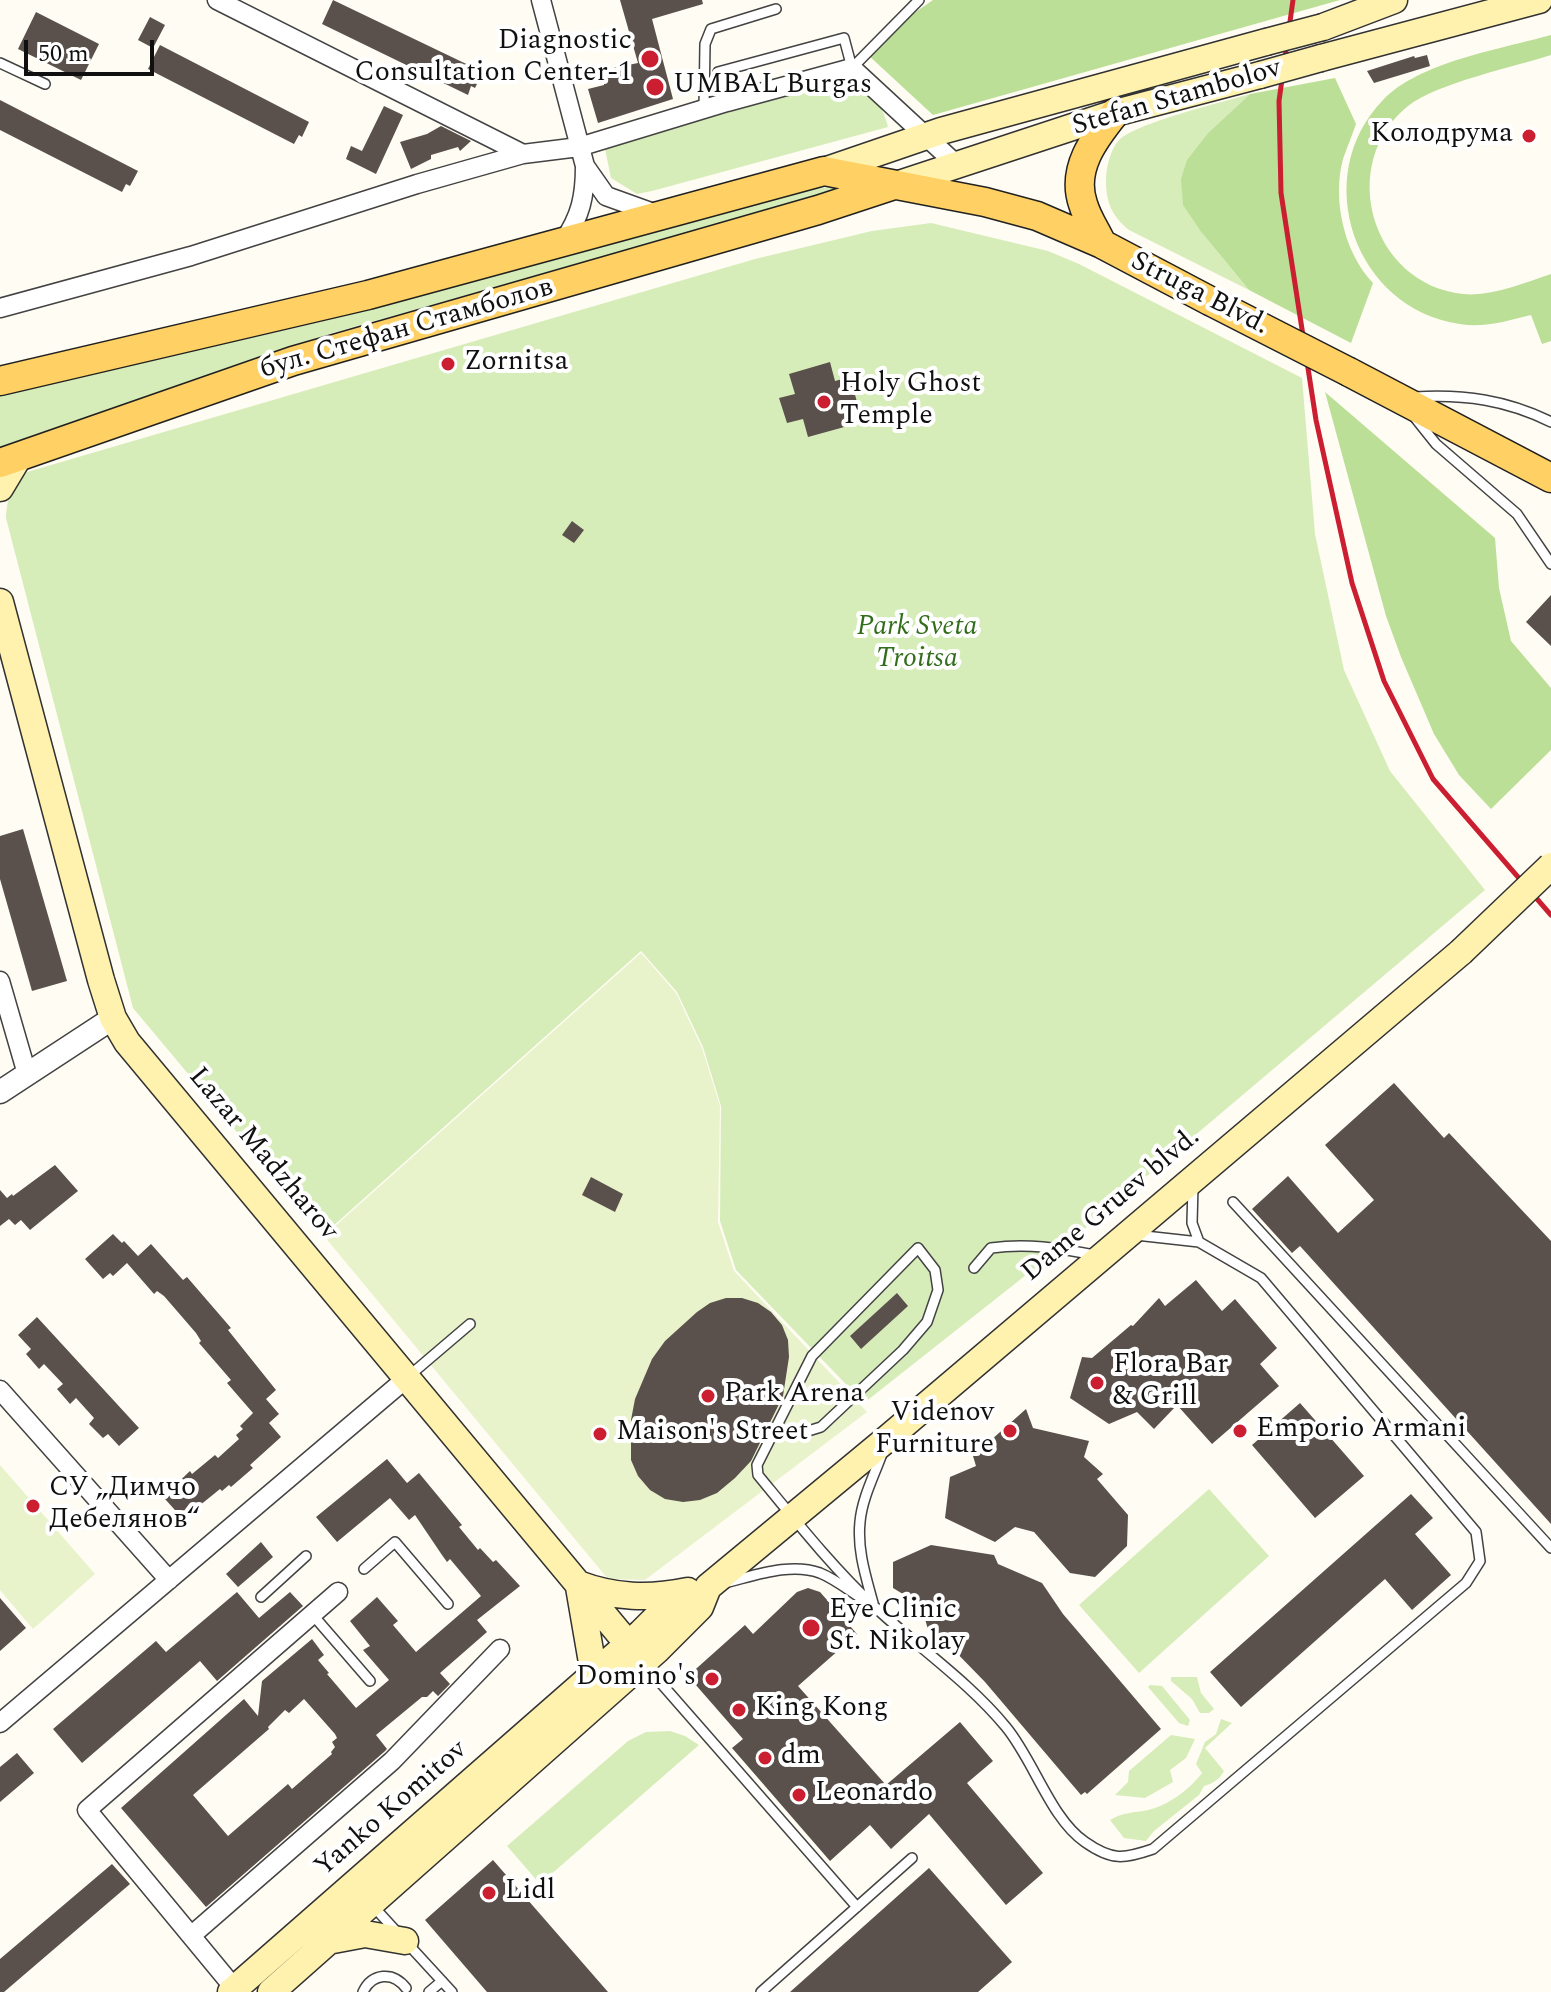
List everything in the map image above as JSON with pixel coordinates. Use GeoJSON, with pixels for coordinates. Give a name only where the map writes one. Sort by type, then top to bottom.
{"type":"FeatureCollection","features":[{"type":"Feature","properties":{"kind":"main road","name":"Stefan Stambolov"},"geometry":{"type":"LineString","coordinates":[[824,171],[927,135],[1323,27],[1394,0]]}},
{"type":"Feature","properties":{"kind":"main road","name":"Stefan Stambolov"},"geometry":{"type":"LineString","coordinates":[[9,460],[293,361],[818,210],[1115,113],[1539,0]]}},
{"type":"Feature","properties":{"kind":"main road"},"geometry":{"type":"LineString","coordinates":[[1102,244],[1082,203],[1080,179],[1084,159],[1094,139],[1115,113]]}},
{"type":"Feature","properties":{"kind":"main road","name":"Struga Blvd."},"geometry":{"type":"LineString","coordinates":[[824,171],[985,202],[1037,216],[1102,244],[1551,478]]}},
{"type":"Feature","properties":{"kind":"main road","name":"бул. Стефан Стамболов"},"geometry":{"type":"LineString","coordinates":[[0,381],[368,295],[824,171]]}},
{"type":"Feature","properties":{"kind":"main road"},"geometry":{"type":"LineString","coordinates":[[0,488],[9,460]]}},
{"type":"Feature","properties":{"kind":"main road","name":"Lazar Madzharov"},"geometry":{"type":"LineString","coordinates":[[0,602],[30,722],[113,1018],[144,1066],[408,1377],[636,1653]]}},
{"type":"Feature","properties":{"kind":"main road","name":"Dame Gruev blvd."},"geometry":{"type":"LineString","coordinates":[[575,1722],[636,1653],[682,1592],[708,1587],[888,1438],[1461,952],[1551,866]]}},
{"type":"Feature","properties":{"kind":"main road"},"geometry":{"type":"LineString","coordinates":[[594,1674],[578,1584],[622,1597],[682,1592]]}},
{"type":"Feature","properties":{"kind":"main road","name":"Dame Gruev blvd."},"geometry":{"type":"LineString","coordinates":[[594,1674],[636,1653],[700,1607],[708,1587]]}},
{"type":"Feature","properties":{"kind":"main road","name":"Yanko Komitov"},"geometry":{"type":"LineString","coordinates":[[271,1992],[329,1941],[364,1894],[594,1674]]}},
{"type":"Feature","properties":{"kind":"main road","name":"Yanko Komitov"},"geometry":{"type":"LineString","coordinates":[[233,1990],[364,1894],[575,1722]]}},
{"type":"Feature","properties":{"kind":"main road"},"geometry":{"type":"LineString","coordinates":[[329,1941],[365,1934],[405,1941]]}},
{"type":"Feature","properties":{"kind":"street"},"geometry":{"type":"LineString","coordinates":[[217,0],[523,154]]}},
{"type":"Feature","properties":{"kind":"street"},"geometry":{"type":"LineString","coordinates":[[541,0],[585,166],[606,196],[659,215]]}},
{"type":"Feature","properties":{"kind":"street"},"geometry":{"type":"LineString","coordinates":[[4,303],[191,256],[417,184],[523,154],[579,147],[852,68],[957,165]]}},
{"type":"Feature","properties":{"kind":"street"},"geometry":{"type":"LineString","coordinates":[[562,244],[575,225],[583,204],[585,166]]}},
{"type":"Feature","properties":{"kind":"street"},"geometry":{"type":"LineString","coordinates":[[0,981],[27,1074]]}},
{"type":"Feature","properties":{"kind":"street"},"geometry":{"type":"LineString","coordinates":[[0,1092],[113,1018]]}},
{"type":"Feature","properties":{"kind":"street"},"geometry":{"type":"LineString","coordinates":[[0,1723],[408,1377]]}},
{"type":"Feature","properties":{"kind":"street"},"geometry":{"type":"LineString","coordinates":[[0,1390],[169,1580]]}},
{"type":"Feature","properties":{"kind":"street"},"geometry":{"type":"LineString","coordinates":[[233,1990],[192,1935],[87,1810],[338,1592]]}},
{"type":"Feature","properties":{"kind":"street"},"geometry":{"type":"LineString","coordinates":[[192,1935],[392,1761],[500,1649]]}},
{"type":"Feature","properties":{"kind":"lane"},"geometry":{"type":"LineString","coordinates":[[852,68],[919,0]]}},
{"type":"Feature","properties":{"kind":"lane"},"geometry":{"type":"LineString","coordinates":[[704,109],[705,44],[711,29],[776,9]]}},
{"type":"Feature","properties":{"kind":"lane"},"geometry":{"type":"LineString","coordinates":[[727,102],[718,72],[844,38],[852,68]]}},
{"type":"Feature","properties":{"kind":"lane"},"geometry":{"type":"LineString","coordinates":[[0,63],[45,84]]}},
{"type":"Feature","properties":{"kind":"lane"},"geometry":{"type":"LineString","coordinates":[[1398,398],[1446,395],[1501,401],[1551,422]]}},
{"type":"Feature","properties":{"kind":"lane"},"geometry":{"type":"LineString","coordinates":[[1398,398],[1436,444],[1517,514],[1551,564]]}},
{"type":"Feature","properties":{"kind":"lane"},"geometry":{"type":"LineString","coordinates":[[1194,1178],[1192,1223],[1199,1242]]}},
{"type":"Feature","properties":{"kind":"lane"},"geometry":{"type":"LineString","coordinates":[[1233,1202],[1551,1548]]}},
{"type":"Feature","properties":{"kind":"lane"},"geometry":{"type":"LineString","coordinates":[[773,1434],[805,1432],[821,1427],[903,1350],[927,1322],[938,1290],[935,1270],[918,1248],[812,1356],[757,1465],[758,1475],[874,1606],[975,1693],[1006,1727],[1027,1754],[1055,1808],[1082,1840],[1106,1855],[1126,1858],[1153,1849],[1466,1583],[1480,1561],[1476,1532],[1261,1278],[1199,1242],[1129,1234]]}},
{"type":"Feature","properties":{"kind":"lane"},"geometry":{"type":"LineString","coordinates":[[974,1268],[991,1248],[1013,1245],[1044,1246],[1101,1257]]}},
{"type":"Feature","properties":{"kind":"lane"},"geometry":{"type":"LineString","coordinates":[[408,1377],[470,1324]]}},
{"type":"Feature","properties":{"kind":"lane"},"geometry":{"type":"LineString","coordinates":[[874,1606],[861,1557],[859,1524],[863,1504],[888,1438]]}},
{"type":"Feature","properties":{"kind":"lane"},"geometry":{"type":"LineString","coordinates":[[364,1569],[395,1542],[448,1604]]}},
{"type":"Feature","properties":{"kind":"lane"},"geometry":{"type":"LineString","coordinates":[[261,1597],[306,1556]]}},
{"type":"Feature","properties":{"kind":"lane"},"geometry":{"type":"LineString","coordinates":[[708,1587],[779,1570],[804,1570],[820,1573],[874,1606]]}},
{"type":"Feature","properties":{"kind":"lane"},"geometry":{"type":"LineString","coordinates":[[312,1614],[370,1681]]}},
{"type":"Feature","properties":{"kind":"lane"},"geometry":{"type":"LineString","coordinates":[[636,1653],[857,1907]]}},
{"type":"Feature","properties":{"kind":"lane"},"geometry":{"type":"LineString","coordinates":[[761,1992],[912,1858]]}},
{"type":"Feature","properties":{"kind":"lane"},"geometry":{"type":"LineString","coordinates":[[364,1894],[452,1992]]}},
{"type":"Feature","properties":{"kind":"lane"},"geometry":{"type":"LineString","coordinates":[[363,1992],[368,1983],[381,1976],[397,1979],[406,1988]]}},
{"type":"Feature","properties":{"kind":"lane"},"geometry":{"type":"LineString","coordinates":[[429,1992],[442,1981]]}},
{"type":"Feature","properties":{"kind":"green space"},"geometry":{"type":"Polygon","coordinates":[[[933,0],[1340,0],[933,115],[867,54],[875,40],[933,0]]]}},
{"type":"Feature","properties":{"kind":"green space"},"geometry":{"type":"Polygon","coordinates":[[[1551,35],[1551,55],[1456,83],[1408,106],[1386,130],[1374,158],[1370,188],[1374,218],[1386,245],[1405,268],[1431,285],[1463,294],[1485,293],[1551,274],[1551,341],[1542,344],[1531,315],[1504,322],[1460,324],[1423,313],[1393,293],[1370,267],[1354,235],[1347,200],[1349,165],[1361,131],[1383,100],[1399,87],[1417,76],[1462,58],[1551,35]]]}},
{"type":"Feature","properties":{"kind":"green space"},"geometry":{"type":"Polygon","coordinates":[[[1335,78],[1356,124],[1340,175],[1343,225],[1355,257],[1373,283],[1351,343],[1249,290],[1183,205],[1181,179],[1187,160],[1209,132],[1250,94],[1335,78]]]}},
{"type":"Feature","properties":{"kind":"green space"},"geometry":{"type":"Polygon","coordinates":[[[838,82],[857,87],[871,96],[882,109],[888,127],[637,194],[611,178],[604,144],[838,82]]]}},
{"type":"Feature","properties":{"kind":"green space"},"geometry":{"type":"Polygon","coordinates":[[[1250,94],[1209,132],[1202,233],[1249,290],[1129,230],[1111,208],[1106,181],[1113,149],[1128,133],[1250,94]]]}},
{"type":"Feature","properties":{"kind":"green space"},"geometry":{"type":"Polygon","coordinates":[[[812,188],[844,188],[329,334],[0,447],[0,395],[320,322],[812,188]]]}},
{"type":"Feature","properties":{"kind":"green space","name":"Park Sveta Troitsa"},"geometry":{"type":"Polygon","coordinates":[[[931,223],[1048,251],[1302,378],[1315,534],[1344,670],[1390,771],[1485,890],[1083,1230],[864,1403],[736,1270],[720,1221],[721,1106],[703,1047],[677,992],[641,951],[323,1235],[133,1008],[6,518],[11,492],[27,472],[755,259],[872,231],[931,223]]]}},
{"type":"Feature","properties":{"kind":"green space"},"geometry":{"type":"Polygon","coordinates":[[[1325,392],[1495,538],[1499,588],[1511,641],[1551,688],[1551,750],[1491,809],[1459,775],[1434,734],[1401,657],[1386,616],[1325,392]]]}},
{"type":"Feature","properties":{"kind":"green space"},"geometry":{"type":"Polygon","coordinates":[[[641,953],[676,993],[702,1048],[720,1106],[718,1222],[734,1271],[867,1412],[645,1580],[608,1579],[324,1236],[641,953]]]}},
{"type":"Feature","properties":{"kind":"green space"},"geometry":{"type":"Polygon","coordinates":[[[0,1465],[95,1574],[33,1629],[0,1590],[0,1465]]]}},
{"type":"Feature","properties":{"kind":"green space"},"geometry":{"type":"Polygon","coordinates":[[[1209,1489],[1269,1556],[1139,1673],[1079,1605],[1209,1489]]]}},
{"type":"Feature","properties":{"kind":"green space"},"geometry":{"type":"Polygon","coordinates":[[[1171,1677],[1197,1677],[1201,1693],[1214,1709],[1209,1713],[1200,1713],[1192,1699],[1171,1681],[1171,1677]]]}},
{"type":"Feature","properties":{"kind":"green space"},"geometry":{"type":"Polygon","coordinates":[[[1162,1686],[1190,1720],[1188,1726],[1179,1723],[1148,1687],[1162,1686]]]}},
{"type":"Feature","properties":{"kind":"green space"},"geometry":{"type":"Polygon","coordinates":[[[1221,1719],[1232,1723],[1205,1748],[1224,1771],[1220,1776],[1204,1786],[1199,1795],[1146,1841],[1124,1838],[1110,1820],[1163,1804],[1191,1785],[1202,1773],[1196,1764],[1205,1742],[1216,1734],[1221,1719]]]}},
{"type":"Feature","properties":{"kind":"green space"},"geometry":{"type":"Polygon","coordinates":[[[670,1731],[699,1745],[540,1884],[507,1846],[628,1741],[646,1732],[670,1731]]]}},
{"type":"Feature","properties":{"kind":"green space"},"geometry":{"type":"Polygon","coordinates":[[[1171,1735],[1195,1739],[1186,1758],[1170,1770],[1173,1782],[1145,1798],[1115,1795],[1128,1782],[1129,1771],[1171,1735]]]}},
{"type":"Feature","properties":{"kind":"building"},"geometry":{"type":"Polygon","coordinates":[[[333,0],[483,72],[475,88],[471,86],[468,95],[322,24],[333,0]]]}},
{"type":"Feature","properties":{"kind":"building"},"geometry":{"type":"Polygon","coordinates":[[[620,0],[702,0],[703,4],[652,19],[673,99],[598,123],[588,89],[604,85],[604,70],[638,63],[620,0]]]}},
{"type":"Feature","properties":{"kind":"building"},"geometry":{"type":"Polygon","coordinates":[[[36,12],[99,44],[81,80],[18,49],[36,12]]]}},
{"type":"Feature","properties":{"kind":"building"},"geometry":{"type":"Polygon","coordinates":[[[150,17],[165,25],[153,48],[138,40],[150,17]]]}},
{"type":"Feature","properties":{"kind":"building"},"geometry":{"type":"Polygon","coordinates":[[[160,45],[309,122],[302,137],[299,135],[294,144],[148,69],[160,45]]]}},
{"type":"Feature","properties":{"kind":"building"},"geometry":{"type":"Polygon","coordinates":[[[1427,55],[1430,66],[1374,83],[1367,71],[1414,56],[1427,55]]]}},
{"type":"Feature","properties":{"kind":"building"},"geometry":{"type":"Polygon","coordinates":[[[0,100],[138,171],[130,186],[126,184],[122,192],[0,130],[0,100]]]}},
{"type":"Feature","properties":{"kind":"building"},"geometry":{"type":"Polygon","coordinates":[[[384,106],[403,115],[376,174],[346,159],[351,146],[362,151],[384,106]]]}},
{"type":"Feature","properties":{"kind":"building"},"geometry":{"type":"Polygon","coordinates":[[[441,126],[471,141],[460,151],[458,147],[431,155],[431,159],[411,169],[400,142],[441,126]]]}},
{"type":"Feature","properties":{"kind":"building"},"geometry":{"type":"Polygon","coordinates":[[[830,362],[835,381],[850,377],[859,409],[844,413],[848,426],[808,437],[803,419],[787,423],[779,398],[795,394],[789,374],[830,362]]]}},
{"type":"Feature","properties":{"kind":"building"},"geometry":{"type":"Polygon","coordinates":[[[572,521],[584,530],[574,543],[562,535],[572,521]]]}},
{"type":"Feature","properties":{"kind":"building"},"geometry":{"type":"Polygon","coordinates":[[[1551,595],[1551,646],[1526,622],[1551,595]]]}},
{"type":"Feature","properties":{"kind":"building"},"geometry":{"type":"Polygon","coordinates":[[[23,829],[67,981],[32,991],[0,879],[0,836],[23,829]]]}},
{"type":"Feature","properties":{"kind":"building"},"geometry":{"type":"Polygon","coordinates":[[[1394,1083],[1444,1138],[1449,1133],[1551,1241],[1551,1524],[1300,1246],[1292,1253],[1252,1209],[1288,1176],[1338,1233],[1374,1200],[1325,1145],[1394,1083]]]}},
{"type":"Feature","properties":{"kind":"building"},"geometry":{"type":"Polygon","coordinates":[[[55,1165],[78,1191],[30,1230],[21,1220],[15,1225],[9,1219],[0,1226],[0,1190],[7,1198],[13,1196],[55,1165]]]}},
{"type":"Feature","properties":{"kind":"building"},"geometry":{"type":"Polygon","coordinates":[[[591,1177],[623,1194],[615,1212],[582,1195],[591,1177]]]}},
{"type":"Feature","properties":{"kind":"building"},"geometry":{"type":"Polygon","coordinates":[[[113,1234],[138,1256],[151,1244],[183,1280],[187,1277],[231,1328],[228,1330],[276,1390],[266,1399],[279,1414],[269,1423],[281,1437],[231,1487],[220,1489],[183,1519],[165,1499],[172,1494],[169,1491],[190,1471],[192,1474],[215,1455],[218,1458],[239,1439],[236,1435],[243,1429],[240,1426],[253,1413],[227,1383],[231,1380],[199,1343],[201,1341],[196,1333],[164,1296],[157,1291],[154,1294],[127,1263],[113,1276],[110,1273],[103,1279],[85,1259],[113,1234]]]}},
{"type":"Feature","properties":{"kind":"building"},"geometry":{"type":"Polygon","coordinates":[[[1196,1280],[1222,1311],[1235,1299],[1277,1348],[1260,1364],[1279,1386],[1212,1444],[1177,1405],[1154,1429],[1137,1412],[1109,1424],[1070,1398],[1082,1357],[1092,1358],[1133,1326],[1159,1298],[1165,1306],[1196,1280]]]}},
{"type":"Feature","properties":{"kind":"building"},"geometry":{"type":"Polygon","coordinates":[[[897,1293],[908,1306],[861,1349],[850,1336],[897,1293]]]}},
{"type":"Feature","properties":{"kind":"building"},"geometry":{"type":"Polygon","coordinates":[[[726,1298],[742,1298],[758,1303],[782,1325],[788,1340],[789,1357],[783,1396],[751,1461],[735,1478],[717,1493],[700,1500],[683,1502],[665,1499],[650,1490],[638,1476],[631,1460],[631,1420],[635,1399],[652,1359],[665,1341],[697,1312],[710,1303],[726,1298]]]}},
{"type":"Feature","properties":{"kind":"building"},"geometry":{"type":"Polygon","coordinates":[[[37,1317],[139,1428],[119,1446],[108,1434],[103,1438],[89,1424],[94,1418],[76,1398],[70,1404],[57,1389],[63,1384],[44,1364],[39,1369],[26,1354],[31,1349],[18,1335],[37,1317]]]}},
{"type":"Feature","properties":{"kind":"building"},"geometry":{"type":"Polygon","coordinates":[[[1300,1403],[1364,1476],[1315,1518],[1252,1445],[1300,1403]]]}},
{"type":"Feature","properties":{"kind":"building"},"geometry":{"type":"Polygon","coordinates":[[[1026,1409],[1033,1428],[1089,1441],[1084,1457],[1103,1474],[1097,1479],[1128,1515],[1127,1546],[1095,1577],[1070,1573],[1034,1532],[1015,1527],[995,1542],[945,1518],[950,1477],[976,1466],[973,1456],[1026,1409]]]}},
{"type":"Feature","properties":{"kind":"building"},"geometry":{"type":"Polygon","coordinates":[[[387,1459],[407,1483],[419,1473],[462,1525],[459,1527],[478,1550],[480,1548],[493,1562],[496,1560],[520,1586],[477,1620],[487,1632],[440,1673],[450,1684],[438,1696],[433,1691],[422,1697],[376,1735],[387,1749],[206,1907],[121,1808],[244,1699],[258,1716],[262,1681],[312,1639],[324,1655],[318,1660],[356,1708],[389,1680],[363,1650],[370,1646],[350,1621],[377,1597],[398,1621],[393,1625],[416,1652],[481,1596],[450,1559],[447,1562],[415,1515],[409,1520],[390,1498],[337,1542],[316,1517],[387,1459]],[[304,1699],[289,1713],[285,1710],[269,1729],[193,1795],[228,1836],[288,1784],[292,1789],[332,1754],[335,1747],[332,1742],[337,1738],[304,1699]]]}},
{"type":"Feature","properties":{"kind":"building"},"geometry":{"type":"Polygon","coordinates":[[[1411,1494],[1433,1518],[1415,1534],[1451,1575],[1412,1610],[1385,1579],[1241,1707],[1210,1672],[1411,1494]]]}},
{"type":"Feature","properties":{"kind":"building"},"geometry":{"type":"Polygon","coordinates":[[[261,1542],[273,1557],[238,1587],[226,1574],[261,1542]]]}},
{"type":"Feature","properties":{"kind":"building"},"geometry":{"type":"Polygon","coordinates":[[[931,1545],[994,1555],[998,1564],[1042,1583],[1063,1614],[1161,1729],[1087,1794],[1081,1795],[985,1682],[946,1642],[929,1633],[921,1605],[893,1588],[893,1562],[931,1545]]]}},
{"type":"Feature","properties":{"kind":"building"},"geometry":{"type":"Polygon","coordinates":[[[808,1588],[820,1592],[857,1634],[798,1686],[886,1785],[960,1722],[993,1761],[967,1783],[1043,1873],[1006,1905],[929,1814],[891,1849],[870,1825],[830,1861],[732,1748],[743,1739],[688,1676],[745,1625],[753,1634],[797,1592],[808,1588]]]}},
{"type":"Feature","properties":{"kind":"building"},"geometry":{"type":"Polygon","coordinates":[[[237,1592],[259,1618],[290,1592],[303,1606],[217,1681],[200,1661],[82,1763],[53,1729],[156,1641],[166,1652],[237,1592]]]}},
{"type":"Feature","properties":{"kind":"building"},"geometry":{"type":"Polygon","coordinates":[[[0,1598],[26,1628],[0,1651],[0,1598]]]}},
{"type":"Feature","properties":{"kind":"building"},"geometry":{"type":"Polygon","coordinates":[[[17,1753],[34,1773],[0,1802],[0,1767],[17,1753]]]}},
{"type":"Feature","properties":{"kind":"building"},"geometry":{"type":"Polygon","coordinates":[[[493,1860],[608,1992],[487,1992],[425,1920],[493,1860]]]}},
{"type":"Feature","properties":{"kind":"building"},"geometry":{"type":"Polygon","coordinates":[[[112,1864],[130,1884],[4,1992],[0,1992],[0,1959],[112,1864]]]}},
{"type":"Feature","properties":{"kind":"building"},"geometry":{"type":"Polygon","coordinates":[[[929,1868],[1012,1962],[978,1992],[790,1992],[929,1868]]]}},
{"type":"Feature","properties":{"kind":"railway"},"geometry":{"type":"LineString","coordinates":[[1293,0],[1279,101],[1281,193],[1316,420],[1352,583],[1384,681],[1433,779],[1551,915]]}},
{"type":"Feature","properties":{"kind":"place","name":"Diagnostic Consultation Center-1"},"geometry":{"type":"Point","coordinates":[650,59]}},
{"type":"Feature","properties":{"kind":"place","name":"UMBAL Burgas"},"geometry":{"type":"Point","coordinates":[655,87]}},
{"type":"Feature","properties":{"kind":"place","name":"Колодрума"},"geometry":{"type":"Point","coordinates":[1529,136]}},
{"type":"Feature","properties":{"kind":"place","name":"Zornitsa"},"geometry":{"type":"Point","coordinates":[448,364]}},
{"type":"Feature","properties":{"kind":"place","name":"Holy Ghost Temple"},"geometry":{"type":"Point","coordinates":[824,402]}},
{"type":"Feature","properties":{"kind":"place","name":"Flora Bar & Grill"},"geometry":{"type":"Point","coordinates":[1097,1383]}},
{"type":"Feature","properties":{"kind":"place","name":"Park Arena"},"geometry":{"type":"Point","coordinates":[708,1396]}},
{"type":"Feature","properties":{"kind":"place","name":"Videnov Furniture"},"geometry":{"type":"Point","coordinates":[1010,1431]}},
{"type":"Feature","properties":{"kind":"place","name":"Emporio Armani"},"geometry":{"type":"Point","coordinates":[1240,1431]}},
{"type":"Feature","properties":{"kind":"place","name":"Maison's Street"},"geometry":{"type":"Point","coordinates":[600,1434]}},
{"type":"Feature","properties":{"kind":"place","name":"СУ „Димчо Дебелянов“"},"geometry":{"type":"Point","coordinates":[33,1506]}},
{"type":"Feature","properties":{"kind":"place","name":"Eye Clinic St. Nikolay"},"geometry":{"type":"Point","coordinates":[811,1628]}},
{"type":"Feature","properties":{"kind":"place","name":"Domino's"},"geometry":{"type":"Point","coordinates":[712,1679]}},
{"type":"Feature","properties":{"kind":"place","name":"King Kong"},"geometry":{"type":"Point","coordinates":[739,1710]}},
{"type":"Feature","properties":{"kind":"place","name":"dm"},"geometry":{"type":"Point","coordinates":[765,1758]}},
{"type":"Feature","properties":{"kind":"place","name":"Leonardo"},"geometry":{"type":"Point","coordinates":[799,1795]}},
{"type":"Feature","properties":{"kind":"place","name":"Lidl"},"geometry":{"type":"Point","coordinates":[489,1893]}}]}
